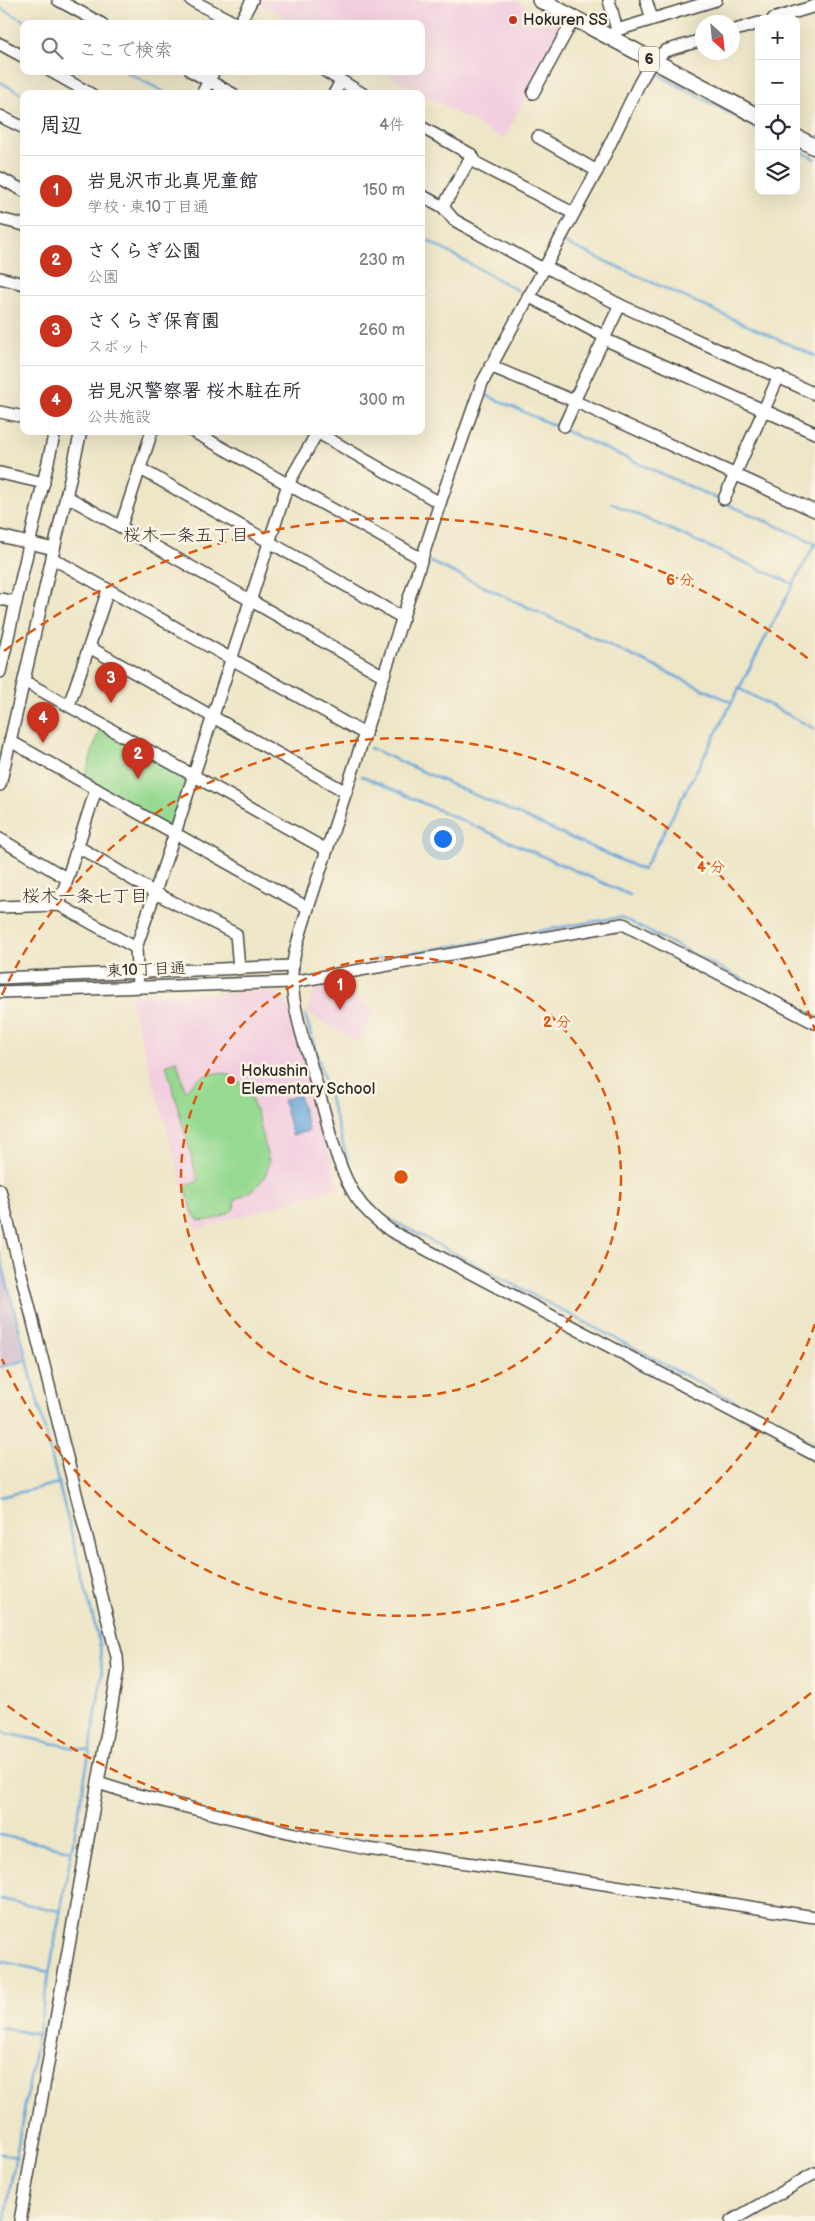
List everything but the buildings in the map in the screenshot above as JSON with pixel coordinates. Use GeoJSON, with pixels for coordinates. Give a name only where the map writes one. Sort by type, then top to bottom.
{"type":"FeatureCollection","features":[{"type":"Feature","properties":{"kind":"main road","name":"6"},"geometry":{"type":"LineString","coordinates":[[540,0],[574,18],[613,34],[652,61],[755,115]]}},
{"type":"Feature","properties":{"kind":"main road"},"geometry":{"type":"LineString","coordinates":[[800,139],[815,147]]}},
{"type":"Feature","properties":{"kind":"street"},"geometry":{"type":"LineString","coordinates":[[58,0],[95,20]]}},
{"type":"Feature","properties":{"kind":"street"},"geometry":{"type":"LineString","coordinates":[[191,0],[230,20]]}},
{"type":"Feature","properties":{"kind":"street"},"geometry":{"type":"LineString","coordinates":[[240,20],[252,0]]}},
{"type":"Feature","properties":{"kind":"street"},"geometry":{"type":"LineString","coordinates":[[609,0],[613,34],[652,19],[716,0]]}},
{"type":"Feature","properties":{"kind":"street"},"geometry":{"type":"LineString","coordinates":[[646,0],[652,19]]}},
{"type":"Feature","properties":{"kind":"street"},"geometry":{"type":"LineString","coordinates":[[784,15],[810,5]]}},
{"type":"Feature","properties":{"kind":"street"},"geometry":{"type":"LineString","coordinates":[[533,93],[574,18]]}},
{"type":"Feature","properties":{"kind":"street"},"geometry":{"type":"LineString","coordinates":[[740,29],[755,24]]}},
{"type":"Feature","properties":{"kind":"street"},"geometry":{"type":"LineString","coordinates":[[695,42],[665,51],[652,61],[597,171],[490,366],[470,416],[440,503],[308,908],[293,966],[292,982],[296,1009],[309,1058],[344,1174],[363,1208],[376,1220],[391,1231],[815,1455]]}},
{"type":"Feature","properties":{"kind":"street"},"geometry":{"type":"LineString","coordinates":[[0,44],[20,55]]}},
{"type":"Feature","properties":{"kind":"street"},"geometry":{"type":"LineString","coordinates":[[57,75],[84,90]]}},
{"type":"Feature","properties":{"kind":"street"},"geometry":{"type":"LineString","coordinates":[[332,75],[356,90]]}},
{"type":"Feature","properties":{"kind":"street"},"geometry":{"type":"LineString","coordinates":[[204,90],[211,76],[228,90]]}},
{"type":"Feature","properties":{"kind":"street"},"geometry":{"type":"LineString","coordinates":[[336,90],[340,81]]}},
{"type":"Feature","properties":{"kind":"street"},"geometry":{"type":"LineString","coordinates":[[0,116],[20,126]]}},
{"type":"Feature","properties":{"kind":"street"},"geometry":{"type":"LineString","coordinates":[[425,129],[472,155],[476,163],[573,212]]}},
{"type":"Feature","properties":{"kind":"street"},"geometry":{"type":"LineString","coordinates":[[538,137],[597,171]]}},
{"type":"Feature","properties":{"kind":"street"},"geometry":{"type":"LineString","coordinates":[[443,207],[472,155]]}},
{"type":"Feature","properties":{"kind":"street"},"geometry":{"type":"LineString","coordinates":[[0,178],[20,189]]}},
{"type":"Feature","properties":{"kind":"street"},"geometry":{"type":"LineString","coordinates":[[425,198],[443,207],[454,220],[544,267],[620,305],[815,394]]}},
{"type":"Feature","properties":{"kind":"street"},"geometry":{"type":"LineString","coordinates":[[0,219],[20,224]]}},
{"type":"Feature","properties":{"kind":"street"},"geometry":{"type":"LineString","coordinates":[[0,278],[20,283]]}},
{"type":"Feature","properties":{"kind":"street"},"geometry":{"type":"LineString","coordinates":[[528,296],[605,338],[815,433]]}},
{"type":"Feature","properties":{"kind":"street"},"geometry":{"type":"LineString","coordinates":[[564,426],[620,305]]}},
{"type":"Feature","properties":{"kind":"street"},"geometry":{"type":"LineString","coordinates":[[490,366],[574,401],[815,511]]}},
{"type":"Feature","properties":{"kind":"street"},"geometry":{"type":"LineString","coordinates":[[724,499],[779,376]]}},
{"type":"Feature","properties":{"kind":"street"},"geometry":{"type":"LineString","coordinates":[[0,412],[20,416]]}},
{"type":"Feature","properties":{"kind":"street"},"geometry":{"type":"LineString","coordinates":[[1,666],[54,435]]}},
{"type":"Feature","properties":{"kind":"street"},"geometry":{"type":"LineString","coordinates":[[0,785],[80,435]]}},
{"type":"Feature","properties":{"kind":"street"},"geometry":{"type":"LineString","coordinates":[[121,526],[151,435]]}},
{"type":"Feature","properties":{"kind":"street"},"geometry":{"type":"LineString","coordinates":[[199,435],[422,559]]}},
{"type":"Feature","properties":{"kind":"street"},"geometry":{"type":"LineString","coordinates":[[138,986],[136,948],[194,776],[288,484],[314,435]]}},
{"type":"Feature","properties":{"kind":"street"},"geometry":{"type":"LineString","coordinates":[[321,435],[440,503]]}},
{"type":"Feature","properties":{"kind":"street"},"geometry":{"type":"LineString","coordinates":[[139,468],[403,618]]}},
{"type":"Feature","properties":{"kind":"street"},"geometry":{"type":"LineString","coordinates":[[0,473],[44,483]]}},
{"type":"Feature","properties":{"kind":"street"},"geometry":{"type":"LineString","coordinates":[[66,496],[384,676]]}},
{"type":"Feature","properties":{"kind":"street"},"geometry":{"type":"LineString","coordinates":[[0,536],[30,544],[53,553],[108,590],[365,734]]}},
{"type":"Feature","properties":{"kind":"street"},"geometry":{"type":"LineString","coordinates":[[68,706],[108,590]]}},
{"type":"Feature","properties":{"kind":"street"},"geometry":{"type":"LineString","coordinates":[[0,599],[16,602]]}},
{"type":"Feature","properties":{"kind":"street"},"geometry":{"type":"LineString","coordinates":[[89,647],[346,792]]}},
{"type":"Feature","properties":{"kind":"street"},"geometry":{"type":"LineString","coordinates":[[24,680],[327,850]]}},
{"type":"Feature","properties":{"kind":"street"},"geometry":{"type":"LineString","coordinates":[[10,741],[308,908]]}},
{"type":"Feature","properties":{"kind":"street"},"geometry":{"type":"LineString","coordinates":[[59,905],[66,878],[96,789]]}},
{"type":"Feature","properties":{"kind":"street"},"geometry":{"type":"LineString","coordinates":[[0,839],[66,878]]}},
{"type":"Feature","properties":{"kind":"street"},"geometry":{"type":"LineString","coordinates":[[77,846],[155,893],[236,934],[238,969]]}},
{"type":"Feature","properties":{"kind":"street"},"geometry":{"type":"LineString","coordinates":[[0,907],[59,905],[136,948]]}},
{"type":"Feature","properties":{"kind":"street","name":"東10丁目通"},"geometry":{"type":"LineString","coordinates":[[0,992],[292,982],[623,924],[815,1023]]}},
{"type":"Feature","properties":{"kind":"street"},"geometry":{"type":"LineString","coordinates":[[0,978],[138,974],[293,966]]}},
{"type":"Feature","properties":{"kind":"street"},"geometry":{"type":"LineString","coordinates":[[0,1190],[117,1657],[118,1670],[20,2221]]}},
{"type":"Feature","properties":{"kind":"street"},"geometry":{"type":"LineString","coordinates":[[98,1783],[139,1796],[307,1837],[368,1849],[490,1866],[815,1918]]}},
{"type":"Feature","properties":{"kind":"street"},"geometry":{"type":"LineString","coordinates":[[731,2221],[815,2173]]}},
{"type":"Feature","properties":{"kind":"shaded area"},"geometry":{"type":"Polygon","coordinates":[[[262,0],[514,0],[563,27],[504,139],[425,95],[425,90],[416,90],[389,75],[425,75],[425,20],[290,20],[260,3],[262,0]]]}},
{"type":"Feature","properties":{"kind":"shaded area"},"geometry":{"type":"Polygon","coordinates":[[[331,979],[374,1008],[359,1043],[307,1012],[316,983],[331,979]]]}},
{"type":"Feature","properties":{"kind":"shaded area","name":"Hokushin Elementary School"},"geometry":{"type":"Polygon","coordinates":[[[274,992],[287,1001],[339,1187],[195,1230],[129,996],[274,992]]]}},
{"type":"Feature","properties":{"kind":"shaded area"},"geometry":{"type":"Polygon","coordinates":[[[0,1255],[25,1361],[0,1367],[0,1255]]]}},
{"type":"Feature","properties":{"kind":"green space"},"geometry":{"type":"Polygon","coordinates":[[[101,724],[194,776],[175,833],[83,782],[101,724]]]}},
{"type":"Feature","properties":{"kind":"green space"},"geometry":{"type":"Polygon","coordinates":[[[177,1061],[185,1091],[200,1078],[213,1073],[230,1075],[240,1083],[248,1093],[254,1107],[269,1161],[266,1174],[258,1185],[235,1199],[234,1209],[231,1212],[212,1220],[198,1220],[193,1213],[185,1185],[198,1181],[166,1064],[177,1061]]]}},
{"type":"Feature","properties":{"kind":"water"},"geometry":{"type":"Polygon","coordinates":[[[299,1095],[309,1131],[292,1135],[283,1100],[299,1095]]]}},
{"type":"Feature","properties":{"kind":"waterway"},"geometry":{"type":"LineString","coordinates":[[0,8],[23,20]]}},
{"type":"Feature","properties":{"kind":"waterway"},"geometry":{"type":"LineString","coordinates":[[657,74],[755,127]]}},
{"type":"Feature","properties":{"kind":"waterway"},"geometry":{"type":"LineString","coordinates":[[132,75],[160,90]]}},
{"type":"Feature","properties":{"kind":"waterway"},"geometry":{"type":"LineString","coordinates":[[0,82],[20,93]]}},
{"type":"Feature","properties":{"kind":"waterway"},"geometry":{"type":"LineString","coordinates":[[798,150],[815,159]]}},
{"type":"Feature","properties":{"kind":"waterway"},"geometry":{"type":"LineString","coordinates":[[425,239],[517,290]]}},
{"type":"Feature","properties":{"kind":"waterway"},"geometry":{"type":"LineString","coordinates":[[565,243],[815,356]]}},
{"type":"Feature","properties":{"kind":"waterway"},"geometry":{"type":"LineString","coordinates":[[486,395],[720,500]]}},
{"type":"Feature","properties":{"kind":"waterway"},"geometry":{"type":"LineString","coordinates":[[611,503],[793,584]]}},
{"type":"Feature","properties":{"kind":"waterway"},"geometry":{"type":"LineString","coordinates":[[725,503],[815,543]]}},
{"type":"Feature","properties":{"kind":"waterway"},"geometry":{"type":"LineString","coordinates":[[370,748],[643,870],[815,544]]}},
{"type":"Feature","properties":{"kind":"waterway"},"geometry":{"type":"LineString","coordinates":[[431,562],[731,702]]}},
{"type":"Feature","properties":{"kind":"waterway"},"geometry":{"type":"LineString","coordinates":[[738,688],[815,729]]}},
{"type":"Feature","properties":{"kind":"waterway"},"geometry":{"type":"LineString","coordinates":[[362,776],[630,895]]}},
{"type":"Feature","properties":{"kind":"waterway"},"geometry":{"type":"LineString","coordinates":[[372,960],[620,917],[815,1016]]}},
{"type":"Feature","properties":{"kind":"waterway"},"geometry":{"type":"LineString","coordinates":[[305,1014],[351,1171],[367,1198],[382,1215],[815,1444]]}},
{"type":"Feature","properties":{"kind":"waterway"},"geometry":{"type":"LineString","coordinates":[[0,1255],[100,1645],[102,1673],[92,1738],[4,2221]]}},
{"type":"Feature","properties":{"kind":"waterway"},"geometry":{"type":"LineString","coordinates":[[0,1367],[28,1360]]}},
{"type":"Feature","properties":{"kind":"waterway"},"geometry":{"type":"LineString","coordinates":[[0,1497],[59,1483]]}},
{"type":"Feature","properties":{"kind":"waterway"},"geometry":{"type":"LineString","coordinates":[[0,1732],[89,1751]]}},
{"type":"Feature","properties":{"kind":"waterway"},"geometry":{"type":"LineString","coordinates":[[0,1835],[71,1850]]}},
{"type":"Feature","properties":{"kind":"waterway"},"geometry":{"type":"LineString","coordinates":[[0,1899],[60,1911]]}},
{"type":"Feature","properties":{"kind":"waterway"},"geometry":{"type":"LineString","coordinates":[[0,1961],[49,1972]]}},
{"type":"Feature","properties":{"kind":"waterway"},"geometry":{"type":"LineString","coordinates":[[0,2027],[38,2035]]}},
{"type":"Feature","properties":{"kind":"waterway"},"geometry":{"type":"LineString","coordinates":[[0,2154],[16,2157]]}},
{"type":"Feature","properties":{"kind":"place","name":"Hokuren SS"},"geometry":{"type":"Point","coordinates":[513,20]}},
{"type":"Feature","properties":{"kind":"place","name":"さくらぎ保育園"},"geometry":{"type":"Point","coordinates":[111,703]}},
{"type":"Feature","properties":{"kind":"place","name":"岩見沢警察署 桜木駐在所"},"geometry":{"type":"Point","coordinates":[43,743]}},
{"type":"Feature","properties":{"kind":"place","name":"さくらぎ公園"},"geometry":{"type":"Point","coordinates":[138,779]}},
{"type":"Feature","properties":{"kind":"place","name":"岩見沢市北真児童館"},"geometry":{"type":"Point","coordinates":[340,1010]}},
{"type":"Feature","properties":{"kind":"place","name":"Hokushin Elementary School"},"geometry":{"type":"Point","coordinates":[231,1080]}},
{"type":"Feature","properties":{"kind":"district","name":"桜木一条五丁目"},"geometry":{"type":"Point","coordinates":[186,535]}},
{"type":"Feature","properties":{"kind":"district","name":"桜木一条七丁目"},"geometry":{"type":"Point","coordinates":[85,896]}}]}
